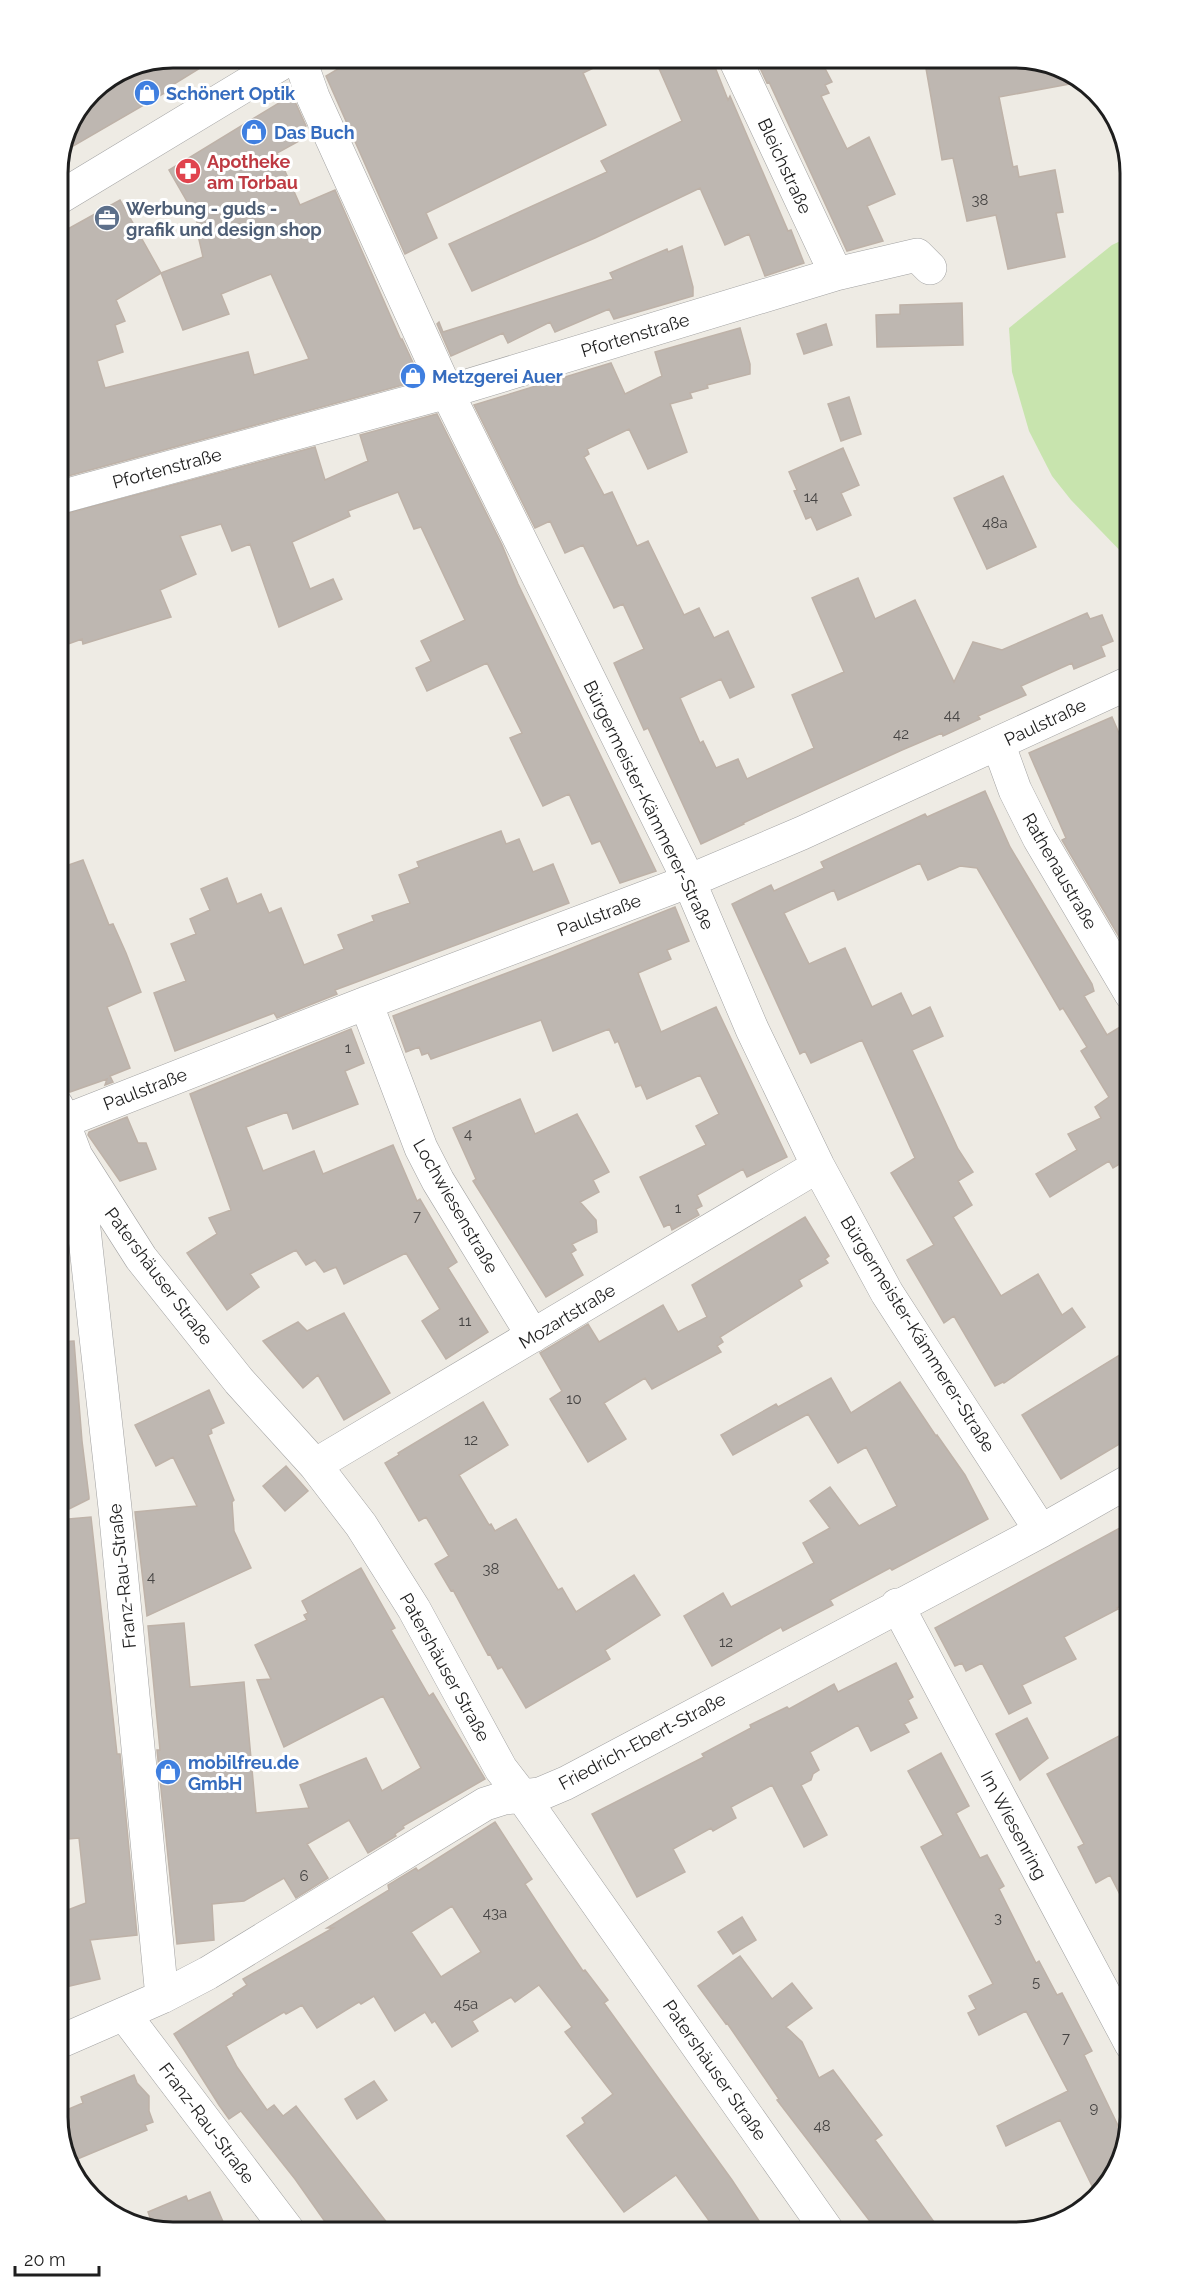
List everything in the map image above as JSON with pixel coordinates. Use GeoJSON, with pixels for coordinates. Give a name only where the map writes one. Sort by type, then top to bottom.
{"type":"FeatureCollection","features":[{"type":"Feature","properties":{"kind":"street"},"geometry":{"type":"LineString","coordinates":[[68,192],[274,68]]}},
{"type":"Feature","properties":{"kind":"street","name":"Bürgermeister-Kämmerer-Straße"},"geometry":{"type":"LineString","coordinates":[[303,68],[313,97],[447,392],[689,881],[752,1029],[818,1166],[887,1293],[1041,1531]]}},
{"type":"Feature","properties":{"kind":"street","name":"Bleichstraße"},"geometry":{"type":"LineString","coordinates":[[739,68],[836,274]]}},
{"type":"Feature","properties":{"kind":"street","name":"Pfortenstraße"},"geometry":{"type":"LineString","coordinates":[[68,495],[447,392],[836,274],[917,255],[930,268]]}},
{"type":"Feature","properties":{"kind":"street","name":"Paulstraße"},"geometry":{"type":"LineString","coordinates":[[68,1115],[689,881],[802,833],[1120,687]]}},
{"type":"Feature","properties":{"kind":"street","name":"Rathenaustraße"},"geometry":{"type":"LineString","coordinates":[[998,743],[1015,790],[1039,838],[1120,975]]}},
{"type":"Feature","properties":{"kind":"street","name":"Lochwiesenstraße"},"geometry":{"type":"LineString","coordinates":[[366,1003],[421,1148],[438,1181],[533,1336]]}},
{"type":"Feature","properties":{"kind":"street","name":"Patershäuser Straße"},"geometry":{"type":"LineString","coordinates":[[68,1138],[76,1156],[110,1212],[174,1302],[239,1381],[315,1464],[342,1498],[390,1568],[501,1769],[821,2222]]}},
{"type":"Feature","properties":{"kind":"street","name":"Franz-Rau-Straße"},"geometry":{"type":"LineString","coordinates":[[76,1156],[115,1508],[162,1997]]}},
{"type":"Feature","properties":{"kind":"street","name":"Mozartstraße"},"geometry":{"type":"LineString","coordinates":[[315,1464],[818,1166]]}},
{"type":"Feature","properties":{"kind":"street","name":"Friedrich-Ebert-Straße"},"geometry":{"type":"LineString","coordinates":[[68,2038],[162,1997],[208,1973],[485,1804],[504,1798],[540,1794],[566,1783],[897,1605],[1041,1531],[1120,1486]]}},
{"type":"Feature","properties":{"kind":"street","name":"Im Wiesenring"},"geometry":{"type":"LineString","coordinates":[[897,1605],[1120,2023]]}},
{"type":"Feature","properties":{"kind":"street","name":"Franz-Rau-Straße"},"geometry":{"type":"LineString","coordinates":[[124,2014],[282,2222]]}},
{"type":"Feature","properties":{"kind":"green space"},"geometry":{"type":"Polygon","coordinates":[[[1120,241],[1120,551],[1071,500],[1052,476],[1029,431],[1012,372],[1009,328],[1112,245],[1120,241]]]}},
{"type":"Feature","properties":{"kind":"building"},"geometry":{"type":"Polygon","coordinates":[[[166,68],[200,68],[174,84],[175,87],[71,148],[85,114],[98,98],[114,85],[146,71],[166,68]]]}},
{"type":"Feature","properties":{"kind":"building"},"geometry":{"type":"Polygon","coordinates":[[[339,68],[593,68],[583,73],[606,125],[426,213],[437,238],[405,254],[326,76],[339,68]]]}},
{"type":"Feature","properties":{"kind":"building"},"geometry":{"type":"Polygon","coordinates":[[[659,68],[715,68],[728,100],[730,96],[788,231],[791,230],[804,263],[765,276],[749,234],[725,245],[700,188],[595,238],[472,291],[449,244],[607,172],[601,161],[682,121],[659,68]]]}},
{"type":"Feature","properties":{"kind":"building"},"geometry":{"type":"Polygon","coordinates":[[[760,68],[825,68],[832,82],[825,85],[829,93],[821,96],[847,149],[869,137],[895,194],[867,206],[883,241],[847,251],[769,82],[767,83],[760,68]]]}},
{"type":"Feature","properties":{"kind":"building"},"geometry":{"type":"Polygon","coordinates":[[[926,68],[1022,68],[1049,73],[1072,84],[999,97],[1013,167],[1017,166],[1019,177],[1055,170],[1063,212],[1056,213],[1065,257],[1008,269],[996,215],[967,221],[953,158],[942,160],[926,68]]]}},
{"type":"Feature","properties":{"kind":"building"},"geometry":{"type":"Polygon","coordinates":[[[292,95],[306,126],[294,133],[299,141],[277,153],[300,205],[335,190],[421,380],[68,476],[68,229],[120,200],[161,273],[203,257],[197,231],[197,219],[169,170],[292,95]],[[161,273],[116,300],[125,321],[115,325],[123,352],[97,361],[105,388],[248,352],[254,375],[309,359],[271,274],[221,294],[229,314],[183,330],[161,273]]]}},
{"type":"Feature","properties":{"kind":"building"},"geometry":{"type":"Polygon","coordinates":[[[682,246],[693,287],[693,296],[614,319],[609,309],[555,332],[550,322],[508,343],[503,333],[451,356],[437,324],[439,322],[443,332],[613,279],[610,273],[667,249],[668,252],[682,246]]]}},
{"type":"Feature","properties":{"kind":"building"},"geometry":{"type":"Polygon","coordinates":[[[962,303],[963,345],[877,347],[876,315],[900,314],[900,305],[962,303]]]}},
{"type":"Feature","properties":{"kind":"building"},"geometry":{"type":"Polygon","coordinates":[[[826,324],[832,345],[804,354],[797,334],[826,324]]]}},
{"type":"Feature","properties":{"kind":"building"},"geometry":{"type":"Polygon","coordinates":[[[740,328],[750,364],[750,374],[707,385],[708,388],[690,393],[692,398],[670,404],[687,452],[648,469],[629,429],[587,449],[589,454],[584,457],[604,495],[612,492],[637,546],[648,541],[684,615],[699,608],[714,638],[728,631],[754,687],[730,698],[721,679],[680,698],[700,743],[703,741],[716,768],[738,759],[747,779],[814,748],[792,695],[844,672],[812,598],[858,578],[875,619],[915,600],[954,682],[973,642],[1002,650],[1087,613],[1090,619],[1102,615],[1113,641],[1101,646],[1105,656],[1074,669],[1072,663],[1021,686],[1026,695],[978,716],[980,719],[943,736],[942,733],[902,750],[701,844],[648,728],[644,730],[614,663],[644,649],[623,604],[614,608],[583,545],[565,553],[550,521],[535,528],[474,405],[611,363],[625,394],[662,376],[655,352],[740,328]]]}},
{"type":"Feature","properties":{"kind":"building"},"geometry":{"type":"Polygon","coordinates":[[[849,397],[861,434],[841,441],[828,404],[849,397]]]}},
{"type":"Feature","properties":{"kind":"building"},"geometry":{"type":"Polygon","coordinates":[[[437,414],[502,545],[518,584],[656,871],[620,883],[600,841],[592,844],[569,794],[543,806],[510,738],[522,733],[487,663],[427,691],[416,668],[431,661],[421,641],[465,620],[421,527],[414,529],[398,492],[348,511],[350,516],[292,542],[310,589],[333,579],[342,599],[279,627],[250,544],[232,551],[221,524],[180,536],[196,574],[160,590],[171,617],[83,644],[82,639],[68,644],[68,513],[315,447],[325,480],[368,461],[360,435],[437,414]]]}},
{"type":"Feature","properties":{"kind":"building"},"geometry":{"type":"Polygon","coordinates":[[[843,448],[859,485],[841,493],[851,515],[817,530],[811,517],[806,519],[789,472],[843,448]]]}},
{"type":"Feature","properties":{"kind":"building"},"geometry":{"type":"Polygon","coordinates":[[[1003,476],[1036,547],[987,569],[954,498],[1003,476]]]}},
{"type":"Feature","properties":{"kind":"building"},"geometry":{"type":"Polygon","coordinates":[[[1112,717],[1120,736],[1120,938],[1062,840],[1066,838],[1029,753],[1112,717]]]}},
{"type":"Feature","properties":{"kind":"building"},"geometry":{"type":"Polygon","coordinates":[[[985,791],[1010,847],[1092,984],[1094,991],[1084,996],[1107,1035],[1120,1027],[1120,1164],[1113,1168],[1109,1161],[1050,1197],[1036,1174],[1077,1150],[1068,1134],[1101,1118],[1095,1107],[1109,1097],[1081,1051],[1087,1047],[1063,1008],[1060,1010],[977,868],[960,866],[928,880],[920,863],[838,900],[834,890],[784,913],[809,964],[845,948],[872,1007],[901,993],[912,1016],[930,1007],[943,1036],[912,1050],[958,1149],[973,1172],[958,1181],[972,1205],[953,1217],[1001,1296],[1038,1274],[1062,1315],[1072,1308],[1085,1327],[1004,1383],[995,1386],[954,1316],[944,1323],[907,1260],[934,1245],[891,1173],[915,1158],[862,1040],[811,1063],[805,1051],[800,1054],[732,904],[771,885],[774,891],[824,868],[821,862],[925,814],[927,817],[985,791]]]}},
{"type":"Feature","properties":{"kind":"building"},"geometry":{"type":"Polygon","coordinates":[[[501,831],[506,844],[519,839],[533,872],[553,864],[569,903],[335,990],[337,994],[277,1018],[274,1013],[175,1051],[154,993],[186,981],[171,944],[196,934],[190,919],[210,910],[201,889],[227,878],[237,904],[261,894],[269,913],[281,908],[304,965],[344,949],[338,935],[374,921],[372,916],[410,903],[399,875],[419,867],[417,862],[501,831]]]}},
{"type":"Feature","properties":{"kind":"building"},"geometry":{"type":"Polygon","coordinates":[[[83,860],[109,925],[113,924],[141,992],[107,1007],[130,1068],[110,1076],[113,1082],[105,1085],[107,1079],[70,1092],[68,1087],[68,865],[83,860]]]}},
{"type":"Feature","properties":{"kind":"building"},"geometry":{"type":"Polygon","coordinates":[[[675,907],[689,941],[667,950],[671,959],[638,973],[661,1032],[716,1007],[787,1157],[747,1177],[743,1169],[697,1195],[702,1206],[696,1209],[699,1215],[672,1230],[670,1224],[664,1227],[640,1177],[706,1145],[696,1126],[719,1114],[700,1075],[647,1099],[641,1085],[636,1087],[618,1041],[615,1043],[609,1029],[553,1051],[541,1020],[431,1059],[428,1053],[422,1055],[419,1047],[406,1052],[393,1016],[675,907]]]}},
{"type":"Feature","properties":{"kind":"building"},"geometry":{"type":"Polygon","coordinates":[[[351,1029],[364,1063],[345,1071],[358,1104],[293,1129],[287,1112],[246,1127],[263,1171],[314,1151],[323,1174],[393,1145],[417,1201],[420,1199],[457,1262],[448,1268],[488,1332],[446,1359],[422,1321],[440,1309],[406,1253],[344,1284],[336,1267],[324,1272],[315,1260],[306,1265],[296,1250],[250,1274],[259,1287],[227,1310],[187,1253],[217,1234],[209,1218],[231,1210],[190,1094],[351,1029]]]}},
{"type":"Feature","properties":{"kind":"building"},"geometry":{"type":"Polygon","coordinates":[[[520,1099],[535,1134],[577,1114],[609,1172],[593,1180],[599,1192],[580,1202],[596,1220],[597,1232],[572,1244],[576,1250],[571,1253],[583,1275],[546,1297],[473,1181],[476,1179],[453,1128],[520,1099]]]}},
{"type":"Feature","properties":{"kind":"building"},"geometry":{"type":"Polygon","coordinates":[[[127,1117],[138,1143],[146,1143],[156,1169],[120,1181],[88,1135],[89,1132],[127,1117]]]}},
{"type":"Feature","properties":{"kind":"building"},"geometry":{"type":"Polygon","coordinates":[[[805,1217],[829,1256],[825,1259],[828,1263],[799,1280],[802,1286],[720,1337],[723,1342],[717,1346],[721,1352],[652,1389],[645,1378],[604,1403],[626,1439],[588,1462],[550,1399],[562,1391],[540,1353],[588,1324],[599,1342],[663,1305],[678,1332],[707,1317],[692,1285],[805,1217]]]}},
{"type":"Feature","properties":{"kind":"building"},"geometry":{"type":"Polygon","coordinates":[[[344,1313],[390,1393],[344,1420],[318,1375],[303,1388],[263,1341],[298,1322],[307,1331],[344,1313]]]}},
{"type":"Feature","properties":{"kind":"building"},"geometry":{"type":"Polygon","coordinates":[[[68,1341],[74,1341],[89,1499],[68,1510],[68,1341]]]}},
{"type":"Feature","properties":{"kind":"building"},"geometry":{"type":"Polygon","coordinates":[[[1120,1355],[1120,1444],[1061,1479],[1022,1415],[1120,1355]]]}},
{"type":"Feature","properties":{"kind":"building"},"geometry":{"type":"Polygon","coordinates":[[[831,1378],[851,1413],[900,1382],[965,1475],[988,1519],[830,1600],[833,1605],[783,1631],[781,1627],[712,1666],[684,1616],[723,1593],[731,1607],[814,1563],[803,1543],[830,1528],[810,1501],[830,1487],[859,1526],[897,1506],[866,1447],[838,1463],[808,1414],[733,1455],[721,1435],[776,1404],[778,1407],[831,1378]]]}},
{"type":"Feature","properties":{"kind":"building"},"geometry":{"type":"Polygon","coordinates":[[[209,1390],[224,1423],[211,1429],[212,1433],[208,1435],[234,1500],[232,1502],[234,1531],[251,1568],[147,1616],[135,1512],[197,1506],[173,1457],[156,1466],[135,1425],[209,1390]]]}},
{"type":"Feature","properties":{"kind":"building"},"geometry":{"type":"Polygon","coordinates":[[[483,1402],[508,1445],[459,1475],[489,1525],[491,1524],[495,1531],[516,1519],[558,1590],[562,1588],[576,1612],[634,1575],[660,1615],[605,1650],[610,1659],[526,1708],[502,1667],[498,1669],[490,1654],[488,1655],[453,1590],[451,1591],[435,1564],[449,1556],[426,1517],[419,1521],[385,1463],[483,1402]]]}},
{"type":"Feature","properties":{"kind":"building"},"geometry":{"type":"Polygon","coordinates":[[[286,1466],[308,1491],[285,1511],[263,1486],[286,1466]]]}},
{"type":"Feature","properties":{"kind":"building"},"geometry":{"type":"Polygon","coordinates":[[[91,1517],[117,1754],[120,1754],[137,1935],[90,1940],[100,1979],[68,1986],[68,1910],[86,1903],[79,1838],[68,1839],[68,1519],[91,1517]]]}},
{"type":"Feature","properties":{"kind":"building"},"geometry":{"type":"Polygon","coordinates":[[[1120,1528],[1120,1606],[1064,1637],[1076,1659],[1022,1685],[1031,1703],[1009,1714],[982,1663],[966,1671],[962,1663],[955,1666],[935,1628],[1120,1528]]]}},
{"type":"Feature","properties":{"kind":"building"},"geometry":{"type":"Polygon","coordinates":[[[361,1568],[395,1628],[391,1630],[429,1696],[433,1693],[485,1779],[403,1826],[404,1828],[395,1834],[396,1836],[368,1853],[349,1820],[307,1844],[328,1878],[296,1898],[284,1878],[244,1901],[212,1904],[214,1940],[177,1944],[157,1750],[160,1750],[148,1626],[184,1623],[190,1687],[244,1682],[256,1813],[309,1808],[300,1785],[366,1758],[382,1791],[421,1768],[383,1696],[284,1747],[257,1680],[271,1679],[255,1645],[307,1620],[304,1615],[308,1613],[302,1601],[361,1568]]]}},
{"type":"Feature","properties":{"kind":"building"},"geometry":{"type":"Polygon","coordinates":[[[896,1663],[913,1697],[908,1700],[917,1718],[904,1724],[909,1732],[871,1751],[858,1725],[810,1752],[819,1770],[813,1774],[811,1780],[801,1785],[827,1835],[804,1847],[772,1785],[731,1807],[736,1818],[713,1831],[711,1828],[673,1849],[685,1872],[637,1897],[592,1814],[704,1757],[702,1754],[751,1728],[750,1725],[787,1707],[789,1709],[834,1684],[838,1692],[896,1663]]]}},
{"type":"Feature","properties":{"kind":"building"},"geometry":{"type":"Polygon","coordinates":[[[1027,1718],[1048,1758],[1020,1780],[996,1734],[1027,1718]]]}},
{"type":"Feature","properties":{"kind":"building"},"geometry":{"type":"Polygon","coordinates":[[[1119,1736],[1120,1895],[1110,1875],[1096,1883],[1078,1847],[1084,1844],[1047,1774],[1119,1736]]]}},
{"type":"Feature","properties":{"kind":"building"},"geometry":{"type":"Polygon","coordinates":[[[941,1753],[969,1806],[956,1813],[980,1858],[987,1855],[1004,1886],[999,1889],[1036,1963],[1039,1961],[1057,1995],[1062,1993],[1092,2051],[1084,2055],[1120,2130],[1110,2164],[1093,2188],[1060,2120],[1006,2146],[997,2126],[1068,2091],[1026,2011],[979,2035],[968,2013],[976,2009],[969,1996],[993,1984],[921,1847],[943,1835],[908,1771],[941,1753]]]}},
{"type":"Feature","properties":{"kind":"building"},"geometry":{"type":"Polygon","coordinates":[[[495,1822],[532,1879],[525,1884],[555,1930],[583,1971],[585,1970],[608,2000],[604,2003],[760,2222],[710,2222],[676,2175],[624,2212],[567,2136],[585,2123],[582,2118],[613,2094],[565,2032],[572,2027],[539,1985],[515,2002],[511,1997],[472,2021],[478,2031],[452,2047],[435,2021],[432,2023],[425,2012],[395,2031],[374,1996],[361,2004],[359,2002],[317,2028],[302,2005],[286,2014],[284,2012],[226,2046],[237,2067],[267,2110],[274,2105],[283,2116],[296,2106],[386,2222],[325,2222],[295,2179],[241,2111],[229,2119],[174,2034],[234,1996],[233,1994],[247,1985],[243,1979],[333,1928],[327,1928],[389,1890],[388,1885],[416,1868],[418,1871],[495,1822]],[[452,1906],[411,1932],[441,1977],[481,1952],[452,1906]]]}},
{"type":"Feature","properties":{"kind":"building"},"geometry":{"type":"Polygon","coordinates":[[[742,1917],[756,1940],[733,1954],[718,1932],[742,1917]]]}},
{"type":"Feature","properties":{"kind":"building"},"geometry":{"type":"Polygon","coordinates":[[[740,1956],[772,1999],[792,1983],[812,2008],[786,2027],[802,2042],[819,2078],[833,2070],[882,2135],[875,2140],[934,2222],[871,2222],[777,2100],[779,2099],[727,2023],[698,1986],[740,1956]]]}},
{"type":"Feature","properties":{"kind":"building"},"geometry":{"type":"Polygon","coordinates":[[[134,2075],[137,2083],[149,2096],[149,2111],[153,2122],[145,2125],[147,2130],[77,2159],[70,2138],[68,2109],[83,2103],[81,2097],[134,2075]]]}},
{"type":"Feature","properties":{"kind":"building"},"geometry":{"type":"Polygon","coordinates":[[[374,2081],[387,2100],[357,2119],[345,2099],[374,2081]]]}},
{"type":"Feature","properties":{"kind":"building"},"geometry":{"type":"Polygon","coordinates":[[[210,2192],[223,2222],[166,2222],[151,2220],[148,2212],[186,2196],[188,2201],[210,2192]]]}},
{"type":"Feature","properties":{"kind":"place","name":"Schönert Optik"},"geometry":{"type":"Point","coordinates":[147,93]}},
{"type":"Feature","properties":{"kind":"place","name":"Das Buch"},"geometry":{"type":"Point","coordinates":[254,132]}},
{"type":"Feature","properties":{"kind":"place","name":"Apotheke am Torbau"},"geometry":{"type":"Point","coordinates":[188,171]}},
{"type":"Feature","properties":{"kind":"place","name":"Werbung - guds - grafik und design shop"},"geometry":{"type":"Point","coordinates":[107,218]}},
{"type":"Feature","properties":{"kind":"place","name":"Metzgerei Auer"},"geometry":{"type":"Point","coordinates":[413,376]}},
{"type":"Feature","properties":{"kind":"place","name":"mobilfreu.de GmbH"},"geometry":{"type":"Point","coordinates":[168,1772]}}]}
